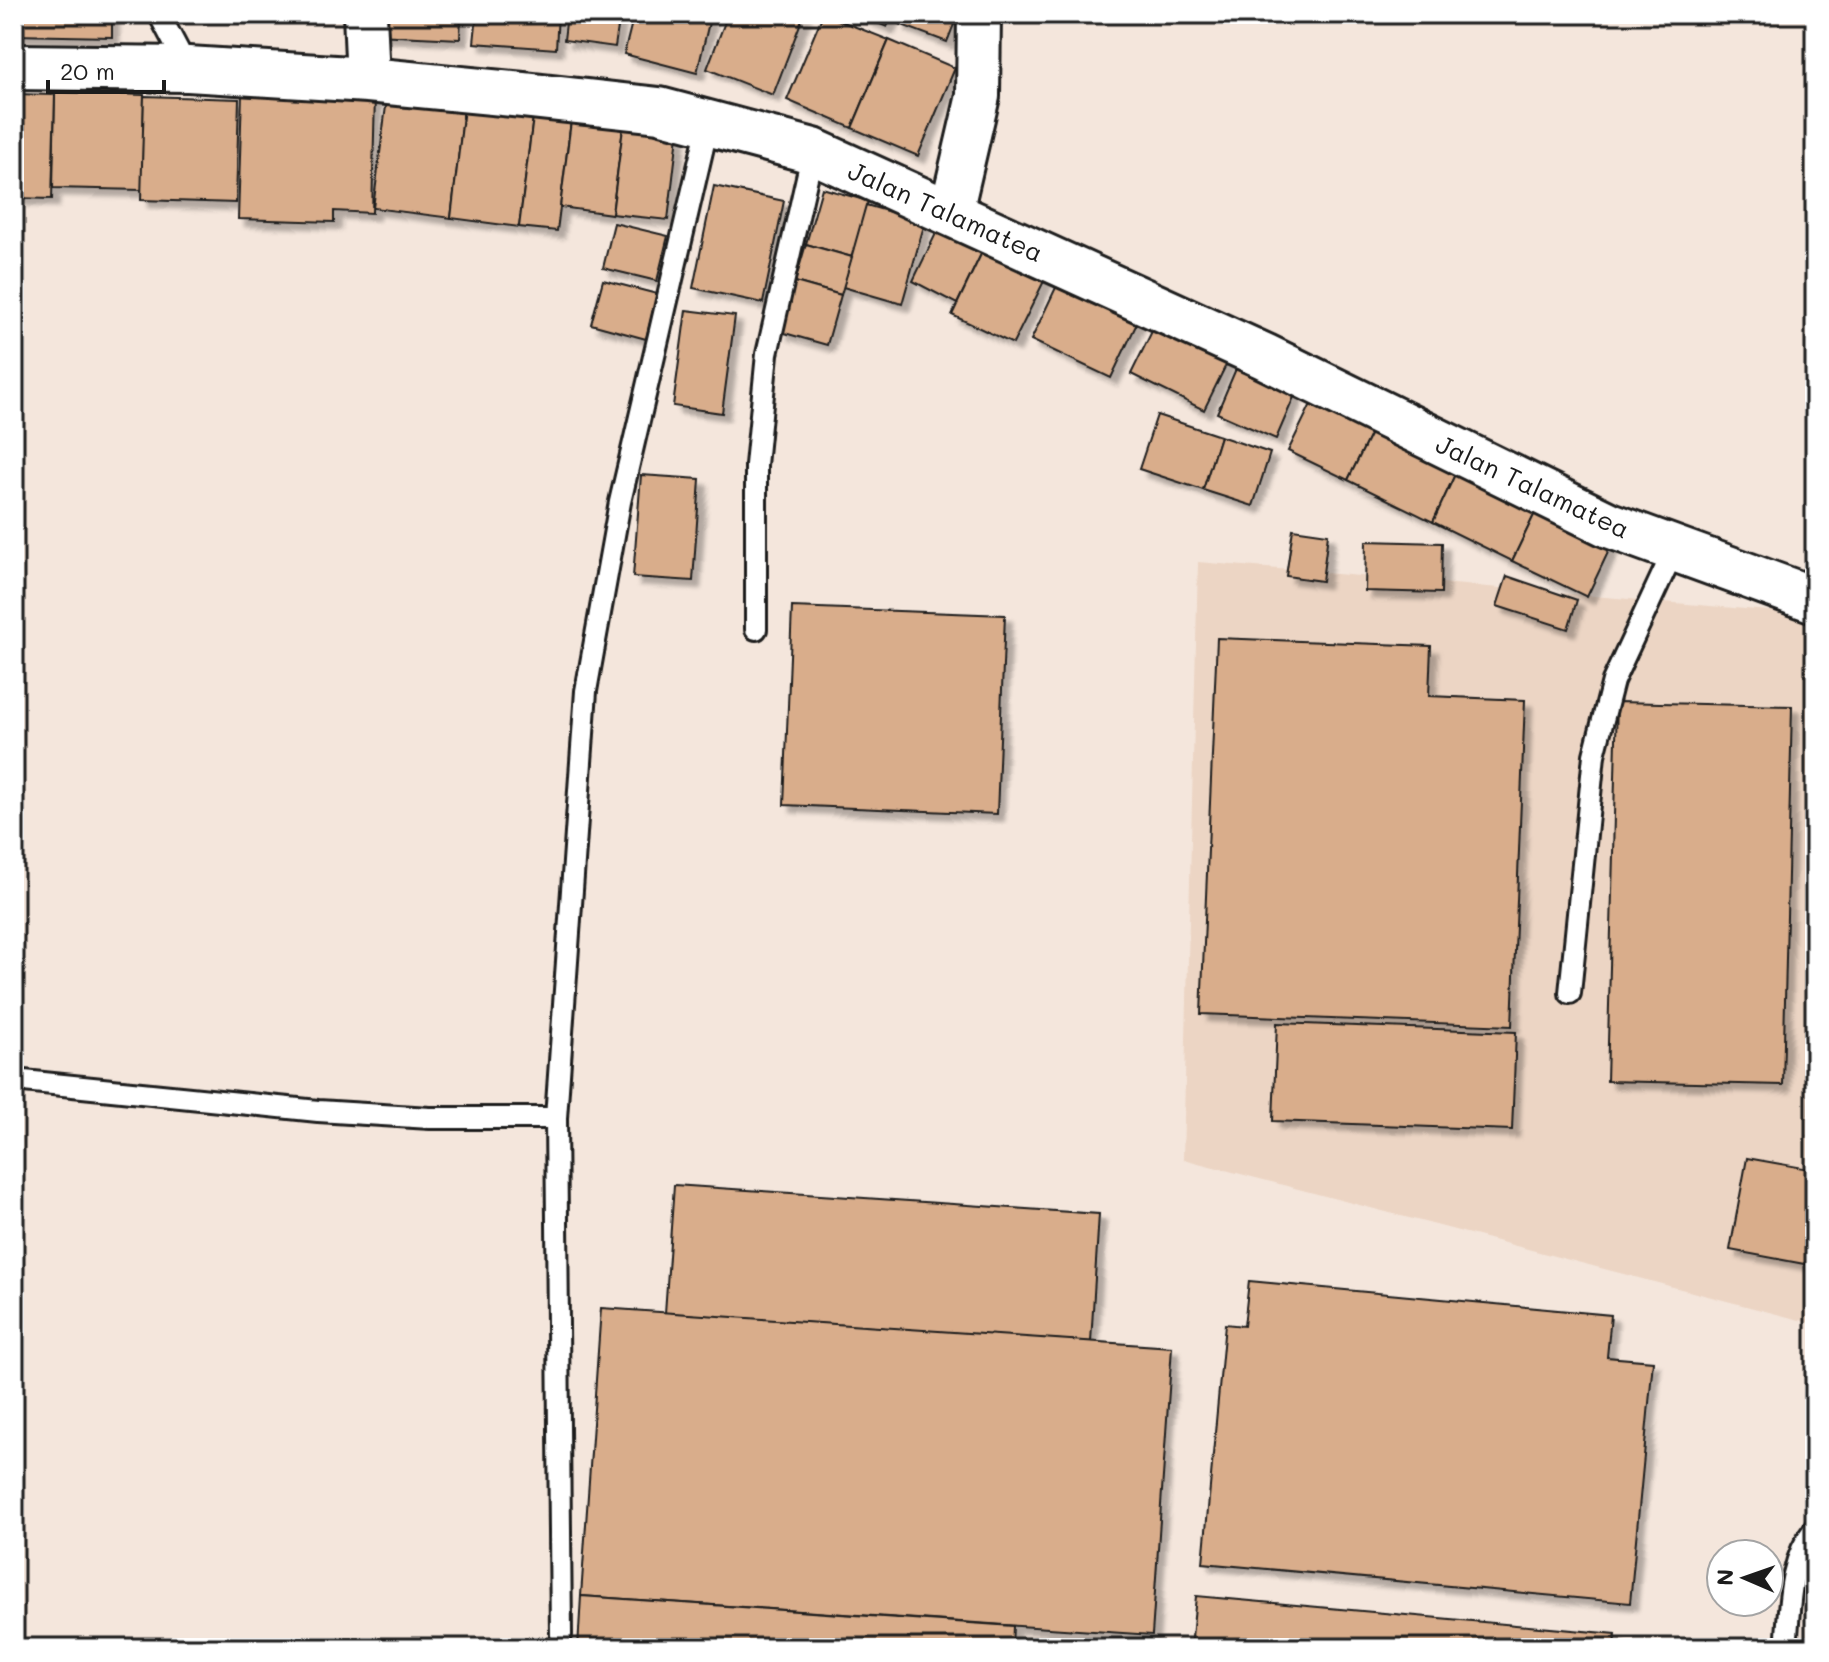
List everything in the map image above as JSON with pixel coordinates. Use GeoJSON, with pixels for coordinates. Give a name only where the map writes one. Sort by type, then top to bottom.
{"type":"FeatureCollection","features":[{"type":"Feature","properties":{"kind":"street"},"geometry":{"type":"LineString","coordinates":[[365,14],[368,80]]}},
{"type":"Feature","properties":{"kind":"street"},"geometry":{"type":"LineString","coordinates":[[951,212],[978,96],[979,14]]}},
{"type":"Feature","properties":{"kind":"street","name":"Jalan Talamatea"},"geometry":{"type":"LineString","coordinates":[[14,67],[188,69],[368,80],[659,110],[813,151],[1264,356],[1609,525],[1815,600]]}},
{"type":"Feature","properties":{"kind":"lane"},"geometry":{"type":"LineString","coordinates":[[159,14],[188,69]]}},
{"type":"Feature","properties":{"kind":"lane"},"geometry":{"type":"LineString","coordinates":[[561,1635],[556,1118],[586,691],[620,502],[709,121]]}},
{"type":"Feature","properties":{"kind":"lane"},"geometry":{"type":"LineString","coordinates":[[756,629],[756,465],[767,354],[813,151]]}},
{"type":"Feature","properties":{"kind":"lane"},"geometry":{"type":"LineString","coordinates":[[1570,993],[1594,755],[1613,681],[1674,550]]}},
{"type":"Feature","properties":{"kind":"lane"},"geometry":{"type":"LineString","coordinates":[[14,1080],[318,1111],[430,1118],[556,1118]]}},
{"type":"Feature","properties":{"kind":"lane"},"geometry":{"type":"LineString","coordinates":[[1786,1648],[1793,1575],[1803,1544],[1815,1528]]}},
{"type":"Feature","properties":{"kind":"shaded area"},"geometry":{"type":"Polygon","coordinates":[[[1198,562],[1815,615],[1815,1324],[1183,1159],[1198,562]]]}},
{"type":"Feature","properties":{"kind":"building"},"geometry":{"type":"Polygon","coordinates":[[[14,14],[112,14],[112,37],[14,35],[14,14]]]}},
{"type":"Feature","properties":{"kind":"building"},"geometry":{"type":"Polygon","coordinates":[[[377,14],[461,14],[460,39],[376,35],[377,14]]]}},
{"type":"Feature","properties":{"kind":"building"},"geometry":{"type":"Polygon","coordinates":[[[477,14],[558,14],[556,49],[474,43],[477,14]]]}},
{"type":"Feature","properties":{"kind":"building"},"geometry":{"type":"Polygon","coordinates":[[[567,14],[620,14],[615,47],[564,40],[567,14]]]}},
{"type":"Feature","properties":{"kind":"building"},"geometry":{"type":"Polygon","coordinates":[[[634,14],[711,14],[697,73],[624,54],[634,14]]]}},
{"type":"Feature","properties":{"kind":"building"},"geometry":{"type":"Polygon","coordinates":[[[728,14],[804,14],[773,95],[707,69],[728,14]]]}},
{"type":"Feature","properties":{"kind":"building"},"geometry":{"type":"Polygon","coordinates":[[[823,14],[889,40],[852,128],[787,100],[823,14]]]}},
{"type":"Feature","properties":{"kind":"building"},"geometry":{"type":"Polygon","coordinates":[[[856,14],[893,14],[887,27],[856,14]]]}},
{"type":"Feature","properties":{"kind":"building"},"geometry":{"type":"Polygon","coordinates":[[[903,14],[958,14],[947,42],[899,24],[903,14]]]}},
{"type":"Feature","properties":{"kind":"building"},"geometry":{"type":"Polygon","coordinates":[[[889,40],[955,68],[918,156],[852,128],[889,40]]]}},
{"type":"Feature","properties":{"kind":"building"},"geometry":{"type":"Polygon","coordinates":[[[55,92],[144,95],[142,190],[53,188],[55,92]]]}},
{"type":"Feature","properties":{"kind":"building"},"geometry":{"type":"Polygon","coordinates":[[[242,93],[375,96],[372,213],[334,211],[334,222],[238,219],[242,93]]]}},
{"type":"Feature","properties":{"kind":"building"},"geometry":{"type":"Polygon","coordinates":[[[14,94],[55,95],[52,199],[14,198],[14,94]]]}},
{"type":"Feature","properties":{"kind":"building"},"geometry":{"type":"Polygon","coordinates":[[[144,96],[239,99],[236,203],[141,200],[144,96]]]}},
{"type":"Feature","properties":{"kind":"building"},"geometry":{"type":"Polygon","coordinates":[[[387,98],[464,108],[451,218],[373,208],[387,98]]]}},
{"type":"Feature","properties":{"kind":"building"},"geometry":{"type":"Polygon","coordinates":[[[464,108],[533,117],[519,227],[451,218],[464,108]]]}},
{"type":"Feature","properties":{"kind":"building"},"geometry":{"type":"Polygon","coordinates":[[[533,117],[571,121],[557,231],[519,227],[533,117]]]}},
{"type":"Feature","properties":{"kind":"building"},"geometry":{"type":"Polygon","coordinates":[[[571,121],[623,128],[612,214],[560,207],[571,121]]]}},
{"type":"Feature","properties":{"kind":"building"},"geometry":{"type":"Polygon","coordinates":[[[623,128],[678,135],[668,220],[612,214],[623,128]]]}},
{"type":"Feature","properties":{"kind":"building"},"geometry":{"type":"Polygon","coordinates":[[[714,186],[784,201],[763,303],[693,288],[714,186]]]}},
{"type":"Feature","properties":{"kind":"building"},"geometry":{"type":"Polygon","coordinates":[[[822,188],[868,201],[852,257],[806,244],[822,188]]]}},
{"type":"Feature","properties":{"kind":"building"},"geometry":{"type":"Polygon","coordinates":[[[866,205],[925,222],[902,304],[843,287],[866,205]]]}},
{"type":"Feature","properties":{"kind":"building"},"geometry":{"type":"Polygon","coordinates":[[[614,223],[668,236],[657,281],[603,268],[614,223]]]}},
{"type":"Feature","properties":{"kind":"building"},"geometry":{"type":"Polygon","coordinates":[[[940,225],[984,248],[957,304],[913,281],[940,225]]]}},
{"type":"Feature","properties":{"kind":"building"},"geometry":{"type":"Polygon","coordinates":[[[806,244],[852,257],[841,295],[795,282],[806,244]]]}},
{"type":"Feature","properties":{"kind":"building"},"geometry":{"type":"Polygon","coordinates":[[[984,248],[1046,277],[1013,344],[952,315],[984,248]]]}},
{"type":"Feature","properties":{"kind":"building"},"geometry":{"type":"Polygon","coordinates":[[[603,280],[657,294],[646,339],[591,324],[603,280]]]}},
{"type":"Feature","properties":{"kind":"building"},"geometry":{"type":"Polygon","coordinates":[[[1059,281],[1139,319],[1111,378],[1031,340],[1059,281]]]}},
{"type":"Feature","properties":{"kind":"building"},"geometry":{"type":"Polygon","coordinates":[[[795,282],[841,295],[827,345],[781,332],[795,282]]]}},
{"type":"Feature","properties":{"kind":"building"},"geometry":{"type":"Polygon","coordinates":[[[686,310],[735,316],[722,413],[673,406],[686,310]]]}},
{"type":"Feature","properties":{"kind":"building"},"geometry":{"type":"Polygon","coordinates":[[[1155,325],[1228,361],[1204,410],[1131,374],[1155,325]]]}},
{"type":"Feature","properties":{"kind":"building"},"geometry":{"type":"Polygon","coordinates":[[[1238,364],[1297,390],[1276,439],[1217,413],[1238,364]]]}},
{"type":"Feature","properties":{"kind":"building"},"geometry":{"type":"Polygon","coordinates":[[[1313,400],[1373,429],[1348,480],[1288,451],[1313,400]]]}},
{"type":"Feature","properties":{"kind":"building"},"geometry":{"type":"Polygon","coordinates":[[[1157,415],[1220,436],[1203,490],[1139,469],[1157,415]]]}},
{"type":"Feature","properties":{"kind":"building"},"geometry":{"type":"Polygon","coordinates":[[[1373,429],[1457,470],[1433,522],[1348,480],[1373,429]]]}},
{"type":"Feature","properties":{"kind":"building"},"geometry":{"type":"Polygon","coordinates":[[[1220,436],[1270,453],[1253,506],[1203,490],[1220,436]]]}},
{"type":"Feature","properties":{"kind":"building"},"geometry":{"type":"Polygon","coordinates":[[[1457,470],[1537,509],[1512,561],[1433,522],[1457,470]]]}},
{"type":"Feature","properties":{"kind":"building"},"geometry":{"type":"Polygon","coordinates":[[[641,475],[700,479],[693,581],[633,577],[641,475]]]}},
{"type":"Feature","properties":{"kind":"building"},"geometry":{"type":"Polygon","coordinates":[[[1537,509],[1611,546],[1587,597],[1512,561],[1537,509]]]}},
{"type":"Feature","properties":{"kind":"building"},"geometry":{"type":"Polygon","coordinates":[[[1293,529],[1328,534],[1322,581],[1286,576],[1293,529]]]}},
{"type":"Feature","properties":{"kind":"building"},"geometry":{"type":"Polygon","coordinates":[[[1366,541],[1442,543],[1441,593],[1365,591],[1366,541]]]}},
{"type":"Feature","properties":{"kind":"building"},"geometry":{"type":"Polygon","coordinates":[[[1507,576],[1577,600],[1568,629],[1497,606],[1507,576]]]}},
{"type":"Feature","properties":{"kind":"building"},"geometry":{"type":"Polygon","coordinates":[[[792,607],[1005,615],[997,814],[784,805],[792,607]]]}},
{"type":"Feature","properties":{"kind":"building"},"geometry":{"type":"Polygon","coordinates":[[[1217,638],[1431,646],[1429,696],[1525,700],[1512,1026],[1201,1014],[1217,638]]]}},
{"type":"Feature","properties":{"kind":"building"},"geometry":{"type":"Polygon","coordinates":[[[1617,702],[1792,706],[1783,1085],[1607,1081],[1617,702]]]}},
{"type":"Feature","properties":{"kind":"building"},"geometry":{"type":"Polygon","coordinates":[[[1811,972],[1815,972],[1815,1136],[1809,1136],[1811,972]]]}},
{"type":"Feature","properties":{"kind":"building"},"geometry":{"type":"Polygon","coordinates":[[[1277,1023],[1516,1032],[1512,1130],[1273,1121],[1277,1023]]]}},
{"type":"Feature","properties":{"kind":"building"},"geometry":{"type":"Polygon","coordinates":[[[1747,1158],[1815,1170],[1815,1266],[1730,1250],[1747,1158]]]}},
{"type":"Feature","properties":{"kind":"building"},"geometry":{"type":"Polygon","coordinates":[[[674,1185],[1099,1214],[1091,1342],[665,1313],[674,1185]]]}},
{"type":"Feature","properties":{"kind":"building"},"geometry":{"type":"Polygon","coordinates":[[[1249,1281],[1611,1315],[1607,1357],[1653,1361],[1630,1603],[1203,1563],[1225,1324],[1244,1326],[1249,1281]]]}},
{"type":"Feature","properties":{"kind":"building"},"geometry":{"type":"Polygon","coordinates":[[[601,1308],[1172,1347],[1152,1635],[581,1596],[601,1308]]]}},
{"type":"Feature","properties":{"kind":"building"},"geometry":{"type":"Polygon","coordinates":[[[581,1596],[1013,1626],[1012,1648],[578,1648],[581,1596]]]}},
{"type":"Feature","properties":{"kind":"building"},"geometry":{"type":"Polygon","coordinates":[[[1196,1596],[1616,1634],[1615,1648],[1191,1648],[1196,1596]]]}}]}
